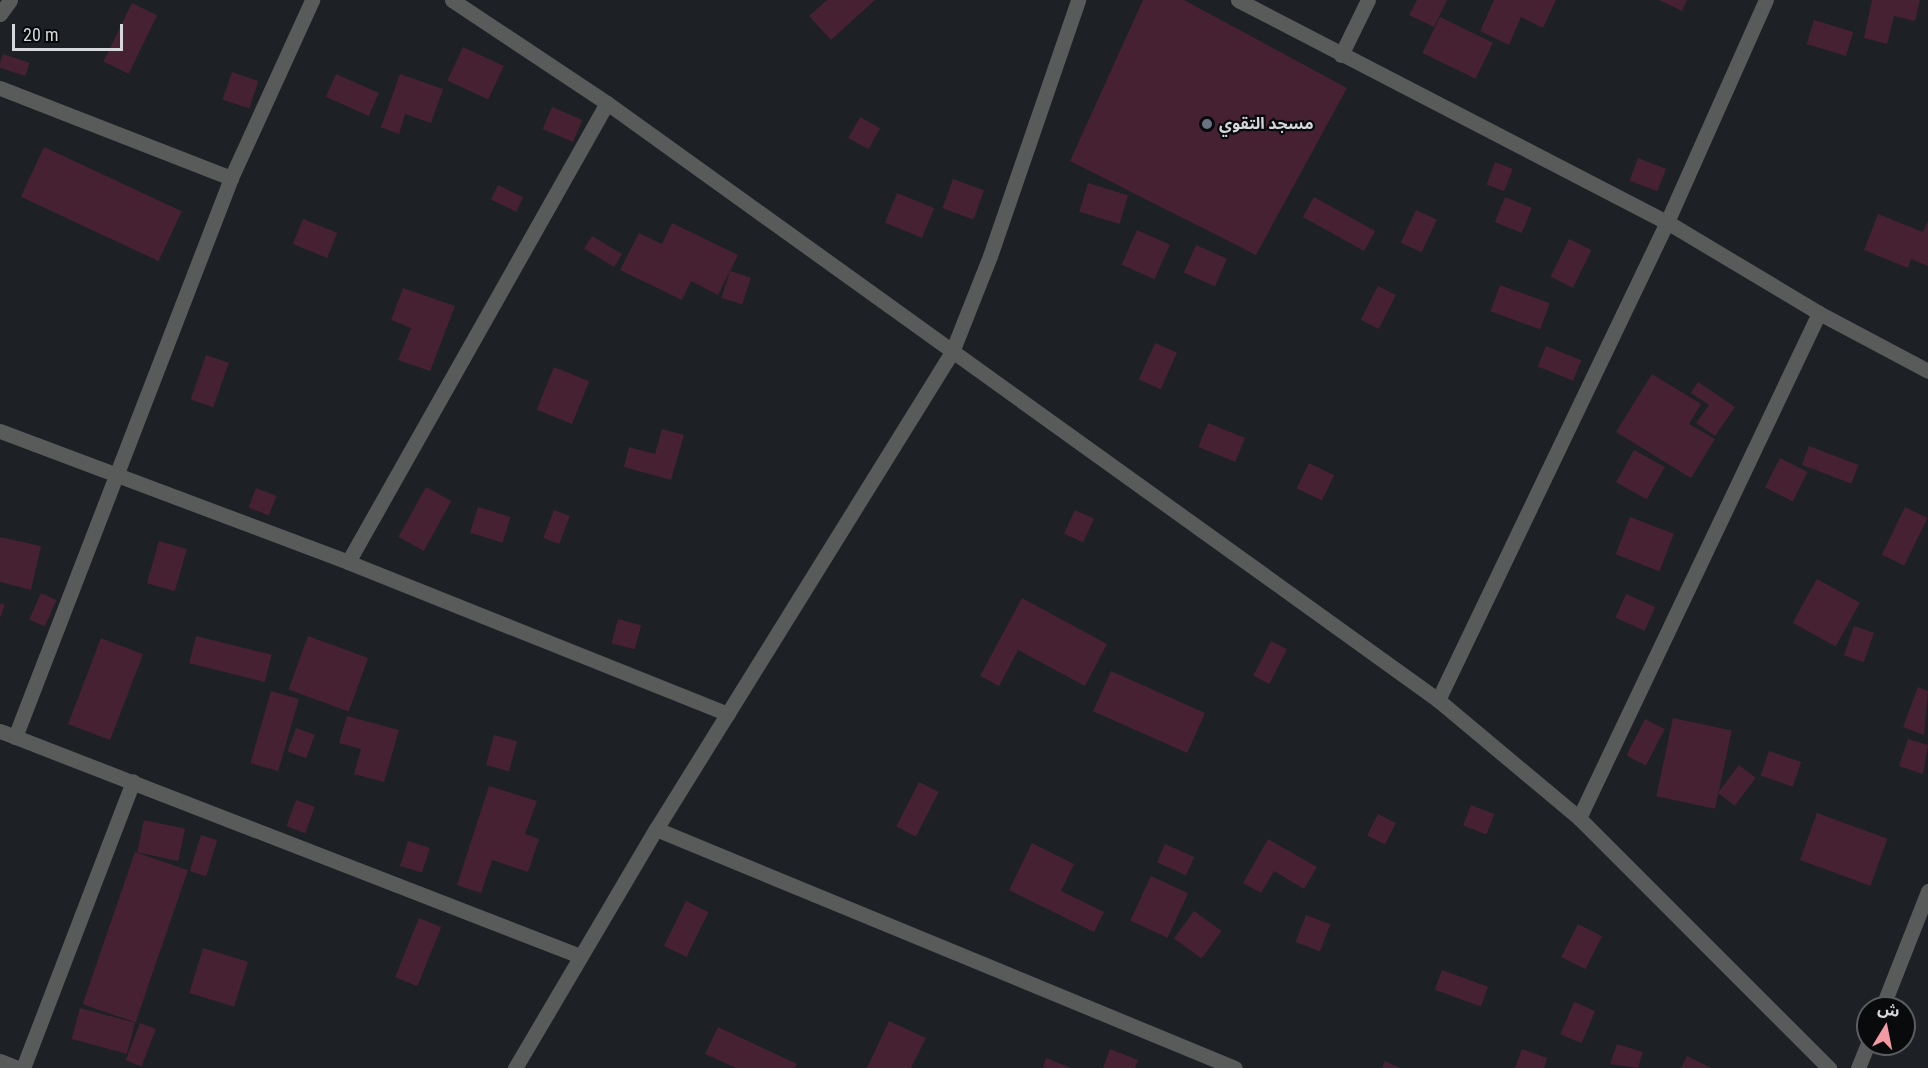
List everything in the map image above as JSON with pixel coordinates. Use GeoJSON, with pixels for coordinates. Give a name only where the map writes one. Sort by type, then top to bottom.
{"type":"FeatureCollection","features":[{"type":"Feature","properties":{"kind":"street"},"geometry":{"type":"LineString","coordinates":[[0,14],[10,0]]}},
{"type":"Feature","properties":{"kind":"street"},"geometry":{"type":"LineString","coordinates":[[15,737],[119,476],[231,178],[312,0]]}},
{"type":"Feature","properties":{"kind":"street"},"geometry":{"type":"LineString","coordinates":[[452,0],[607,103],[1438,700],[1579,818],[1829,1068]]}},
{"type":"Feature","properties":{"kind":"street"},"geometry":{"type":"LineString","coordinates":[[516,1068],[657,829],[952,352],[1078,0]]}},
{"type":"Feature","properties":{"kind":"street"},"geometry":{"type":"LineString","coordinates":[[1238,0],[1667,222],[1819,313],[1928,371]]}},
{"type":"Feature","properties":{"kind":"street"},"geometry":{"type":"LineString","coordinates":[[1341,55],[1368,0]]}},
{"type":"Feature","properties":{"kind":"street"},"geometry":{"type":"LineString","coordinates":[[1438,700],[1667,222],[1766,0]]}},
{"type":"Feature","properties":{"kind":"street"},"geometry":{"type":"LineString","coordinates":[[0,88],[231,178]]}},
{"type":"Feature","properties":{"kind":"street"},"geometry":{"type":"LineString","coordinates":[[348,562],[607,103]]}},
{"type":"Feature","properties":{"kind":"street"},"geometry":{"type":"LineString","coordinates":[[1579,818],[1819,313]]}},
{"type":"Feature","properties":{"kind":"street"},"geometry":{"type":"LineString","coordinates":[[0,431],[348,562],[728,714]]}},
{"type":"Feature","properties":{"kind":"street"},"geometry":{"type":"LineString","coordinates":[[0,731],[580,956]]}},
{"type":"Feature","properties":{"kind":"street"},"geometry":{"type":"LineString","coordinates":[[23,1068],[133,781]]}},
{"type":"Feature","properties":{"kind":"street"},"geometry":{"type":"LineString","coordinates":[[657,829],[1235,1068]]}},
{"type":"Feature","properties":{"kind":"street"},"geometry":{"type":"LineString","coordinates":[[1887,996],[1928,891]]}},
{"type":"Feature","properties":{"kind":"street"},"geometry":{"type":"LineString","coordinates":[[0,1061],[17,1068]]}},
{"type":"Feature","properties":{"kind":"building"},"geometry":{"type":"Polygon","coordinates":[[[827,0],[875,0],[831,40],[809,16],[827,0]]]}},
{"type":"Feature","properties":{"kind":"building","name":"مسجد التقوي"},"geometry":{"type":"Polygon","coordinates":[[[1143,0],[1184,0],[1347,88],[1256,255],[1070,161],[1143,0]]]}},
{"type":"Feature","properties":{"kind":"building"},"geometry":{"type":"Polygon","coordinates":[[[1417,0],[1447,0],[1434,27],[1409,15],[1417,0]]]}},
{"type":"Feature","properties":{"kind":"building"},"geometry":{"type":"Polygon","coordinates":[[[1494,0],[1556,0],[1543,28],[1521,17],[1509,45],[1480,31],[1494,0]]]}},
{"type":"Feature","properties":{"kind":"building"},"geometry":{"type":"Polygon","coordinates":[[[1659,0],[1687,0],[1682,11],[1659,0]]]}},
{"type":"Feature","properties":{"kind":"building"},"geometry":{"type":"Polygon","coordinates":[[[1872,0],[1920,0],[1915,21],[1894,16],[1887,44],[1864,38],[1872,0]]]}},
{"type":"Feature","properties":{"kind":"building"},"geometry":{"type":"Polygon","coordinates":[[[132,3],[157,15],[129,74],[104,61],[132,3]]]}},
{"type":"Feature","properties":{"kind":"building"},"geometry":{"type":"Polygon","coordinates":[[[1440,17],[1493,43],[1475,79],[1422,53],[1440,17]]]}},
{"type":"Feature","properties":{"kind":"building"},"geometry":{"type":"Polygon","coordinates":[[[1814,20],[1853,32],[1846,56],[1807,44],[1814,20]]]}},
{"type":"Feature","properties":{"kind":"building"},"geometry":{"type":"Polygon","coordinates":[[[463,47],[504,66],[488,100],[447,81],[463,47]]]}},
{"type":"Feature","properties":{"kind":"building"},"geometry":{"type":"Polygon","coordinates":[[[3,54],[30,63],[25,76],[0,68],[3,54]]]}},
{"type":"Feature","properties":{"kind":"building"},"geometry":{"type":"Polygon","coordinates":[[[232,72],[258,81],[249,109],[223,99],[232,72]]]}},
{"type":"Feature","properties":{"kind":"building"},"geometry":{"type":"Polygon","coordinates":[[[336,74],[379,93],[369,116],[326,97],[336,74]]]}},
{"type":"Feature","properties":{"kind":"building"},"geometry":{"type":"Polygon","coordinates":[[[400,74],[443,89],[431,123],[405,114],[399,134],[381,127],[400,74]]]}},
{"type":"Feature","properties":{"kind":"building"},"geometry":{"type":"Polygon","coordinates":[[[552,107],[582,120],[573,142],[543,129],[552,107]]]}},
{"type":"Feature","properties":{"kind":"building"},"geometry":{"type":"Polygon","coordinates":[[[860,117],[880,128],[868,149],[848,138],[860,117]]]}},
{"type":"Feature","properties":{"kind":"building"},"geometry":{"type":"Polygon","coordinates":[[[44,147],[182,211],[159,261],[21,197],[44,147]]]}},
{"type":"Feature","properties":{"kind":"building"},"geometry":{"type":"Polygon","coordinates":[[[1638,158],[1666,169],[1657,191],[1629,180],[1638,158]]]}},
{"type":"Feature","properties":{"kind":"building"},"geometry":{"type":"Polygon","coordinates":[[[1495,162],[1513,169],[1504,191],[1486,184],[1495,162]]]}},
{"type":"Feature","properties":{"kind":"building"},"geometry":{"type":"Polygon","coordinates":[[[953,179],[984,190],[973,219],[942,208],[953,179]]]}},
{"type":"Feature","properties":{"kind":"building"},"geometry":{"type":"Polygon","coordinates":[[[1088,183],[1128,195],[1119,224],[1079,212],[1088,183]]]}},
{"type":"Feature","properties":{"kind":"building"},"geometry":{"type":"Polygon","coordinates":[[[498,185],[523,197],[516,212],[491,199],[498,185]]]}},
{"type":"Feature","properties":{"kind":"building"},"geometry":{"type":"Polygon","coordinates":[[[897,193],[934,208],[922,238],[885,223],[897,193]]]}},
{"type":"Feature","properties":{"kind":"building"},"geometry":{"type":"Polygon","coordinates":[[[1314,197],[1375,231],[1364,251],[1303,217],[1314,197]]]}},
{"type":"Feature","properties":{"kind":"building"},"geometry":{"type":"Polygon","coordinates":[[[1505,197],[1532,208],[1522,233],[1495,222],[1505,197]]]}},
{"type":"Feature","properties":{"kind":"building"},"geometry":{"type":"Polygon","coordinates":[[[1416,210],[1437,220],[1422,252],[1401,243],[1416,210]]]}},
{"type":"Feature","properties":{"kind":"building"},"geometry":{"type":"Polygon","coordinates":[[[1878,214],[1923,232],[1928,221],[1928,266],[1911,259],[1908,268],[1864,250],[1878,214]]]}},
{"type":"Feature","properties":{"kind":"building"},"geometry":{"type":"Polygon","coordinates":[[[303,219],[337,233],[327,258],[293,244],[303,219]]]}},
{"type":"Feature","properties":{"kind":"building"},"geometry":{"type":"Polygon","coordinates":[[[672,223],[738,255],[718,295],[691,281],[682,300],[620,270],[639,233],[662,244],[672,223]]]}},
{"type":"Feature","properties":{"kind":"building"},"geometry":{"type":"Polygon","coordinates":[[[1137,230],[1170,245],[1154,279],[1122,265],[1137,230]]]}},
{"type":"Feature","properties":{"kind":"building"},"geometry":{"type":"Polygon","coordinates":[[[592,236],[622,254],[614,267],[584,249],[592,236]]]}},
{"type":"Feature","properties":{"kind":"building"},"geometry":{"type":"Polygon","coordinates":[[[1569,239],[1591,250],[1573,288],[1551,277],[1569,239]]]}},
{"type":"Feature","properties":{"kind":"building"},"geometry":{"type":"Polygon","coordinates":[[[1196,245],[1227,259],[1215,286],[1184,272],[1196,245]]]}},
{"type":"Feature","properties":{"kind":"building"},"geometry":{"type":"Polygon","coordinates":[[[730,271],[751,278],[742,304],[721,298],[730,271]]]}},
{"type":"Feature","properties":{"kind":"building"},"geometry":{"type":"Polygon","coordinates":[[[1500,285],[1550,303],[1540,329],[1490,311],[1500,285]]]}},
{"type":"Feature","properties":{"kind":"building"},"geometry":{"type":"Polygon","coordinates":[[[1378,286],[1396,295],[1379,329],[1361,320],[1378,286]]]}},
{"type":"Feature","properties":{"kind":"building"},"geometry":{"type":"Polygon","coordinates":[[[403,288],[455,306],[430,371],[398,360],[411,328],[391,320],[403,288]]]}},
{"type":"Feature","properties":{"kind":"building"},"geometry":{"type":"Polygon","coordinates":[[[1155,343],[1177,353],[1161,389],[1139,380],[1155,343]]]}},
{"type":"Feature","properties":{"kind":"building"},"geometry":{"type":"Polygon","coordinates":[[[1546,346],[1581,360],[1573,381],[1538,366],[1546,346]]]}},
{"type":"Feature","properties":{"kind":"building"},"geometry":{"type":"Polygon","coordinates":[[[206,355],[229,363],[213,407],[191,399],[206,355]]]}},
{"type":"Feature","properties":{"kind":"building"},"geometry":{"type":"Polygon","coordinates":[[[554,367],[589,381],[572,424],[537,410],[554,367]]]}},
{"type":"Feature","properties":{"kind":"building"},"geometry":{"type":"Polygon","coordinates":[[[1652,374],[1701,404],[1689,424],[1715,439],[1691,478],[1616,432],[1652,374]]]}},
{"type":"Feature","properties":{"kind":"building"},"geometry":{"type":"Polygon","coordinates":[[[1698,382],[1735,407],[1715,436],[1696,423],[1709,405],[1691,393],[1698,382]]]}},
{"type":"Feature","properties":{"kind":"building"},"geometry":{"type":"Polygon","coordinates":[[[1208,423],[1245,438],[1235,462],[1198,447],[1208,423]]]}},
{"type":"Feature","properties":{"kind":"building"},"geometry":{"type":"Polygon","coordinates":[[[662,429],[684,435],[671,480],[624,467],[629,447],[655,454],[662,429]]]}},
{"type":"Feature","properties":{"kind":"building"},"geometry":{"type":"Polygon","coordinates":[[[1809,446],[1858,465],[1851,484],[1802,465],[1809,446]]]}},
{"type":"Feature","properties":{"kind":"building"},"geometry":{"type":"Polygon","coordinates":[[[1634,450],[1665,467],[1647,499],[1616,482],[1634,450]]]}},
{"type":"Feature","properties":{"kind":"building"},"geometry":{"type":"Polygon","coordinates":[[[1780,458],[1808,472],[1793,501],[1765,487],[1780,458]]]}},
{"type":"Feature","properties":{"kind":"building"},"geometry":{"type":"Polygon","coordinates":[[[1309,463],[1334,475],[1322,500],[1297,488],[1309,463]]]}},
{"type":"Feature","properties":{"kind":"building"},"geometry":{"type":"Polygon","coordinates":[[[426,487],[451,501],[424,551],[398,537],[426,487]]]}},
{"type":"Feature","properties":{"kind":"building"},"geometry":{"type":"Polygon","coordinates":[[[256,488],[277,496],[269,515],[248,508],[256,488]]]}},
{"type":"Feature","properties":{"kind":"building"},"geometry":{"type":"Polygon","coordinates":[[[478,507],[511,517],[503,543],[470,533],[478,507]]]}},
{"type":"Feature","properties":{"kind":"building"},"geometry":{"type":"Polygon","coordinates":[[[1905,507],[1927,518],[1904,566],[1882,555],[1905,507]]]}},
{"type":"Feature","properties":{"kind":"building"},"geometry":{"type":"Polygon","coordinates":[[[554,510],[570,516],[559,544],[543,538],[554,510]]]}},
{"type":"Feature","properties":{"kind":"building"},"geometry":{"type":"Polygon","coordinates":[[[1075,510],[1094,519],[1083,542],[1064,534],[1075,510]]]}},
{"type":"Feature","properties":{"kind":"building"},"geometry":{"type":"Polygon","coordinates":[[[1630,517],[1674,534],[1660,571],[1616,554],[1630,517]]]}},
{"type":"Feature","properties":{"kind":"building"},"geometry":{"type":"Polygon","coordinates":[[[0,537],[41,546],[31,590],[0,582],[0,537]]]}},
{"type":"Feature","properties":{"kind":"building"},"geometry":{"type":"Polygon","coordinates":[[[159,541],[187,549],[175,591],[147,583],[159,541]]]}},
{"type":"Feature","properties":{"kind":"building"},"geometry":{"type":"Polygon","coordinates":[[[1817,579],[1860,603],[1836,646],[1793,623],[1817,579]]]}},
{"type":"Feature","properties":{"kind":"building"},"geometry":{"type":"Polygon","coordinates":[[[41,593],[57,600],[45,626],[29,619],[41,593]]]}},
{"type":"Feature","properties":{"kind":"building"},"geometry":{"type":"Polygon","coordinates":[[[1626,594],[1655,607],[1645,631],[1615,618],[1626,594]]]}},
{"type":"Feature","properties":{"kind":"building"},"geometry":{"type":"Polygon","coordinates":[[[1022,598],[1107,644],[1085,686],[1018,650],[999,686],[980,676],[1022,598]]]}},
{"type":"Feature","properties":{"kind":"building"},"geometry":{"type":"Polygon","coordinates":[[[0,603],[5,605],[0,618],[0,603]]]}},
{"type":"Feature","properties":{"kind":"building"},"geometry":{"type":"Polygon","coordinates":[[[618,619],[641,625],[635,649],[612,643],[618,619]]]}},
{"type":"Feature","properties":{"kind":"building"},"geometry":{"type":"Polygon","coordinates":[[[1854,626],[1874,633],[1864,662],[1844,655],[1854,626]]]}},
{"type":"Feature","properties":{"kind":"building"},"geometry":{"type":"Polygon","coordinates":[[[196,636],[272,655],[265,682],[189,663],[196,636]]]}},
{"type":"Feature","properties":{"kind":"building"},"geometry":{"type":"Polygon","coordinates":[[[308,636],[368,658],[349,711],[289,690],[308,636]]]}},
{"type":"Feature","properties":{"kind":"building"},"geometry":{"type":"Polygon","coordinates":[[[101,638],[143,654],[110,740],[68,724],[101,638]]]}},
{"type":"Feature","properties":{"kind":"building"},"geometry":{"type":"Polygon","coordinates":[[[1271,641],[1287,649],[1269,684],[1253,676],[1271,641]]]}},
{"type":"Feature","properties":{"kind":"building"},"geometry":{"type":"Polygon","coordinates":[[[1111,671],[1205,713],[1187,753],[1093,711],[1111,671]]]}},
{"type":"Feature","properties":{"kind":"building"},"geometry":{"type":"Polygon","coordinates":[[[1918,687],[1928,691],[1924,735],[1903,727],[1918,687]]]}},
{"type":"Feature","properties":{"kind":"building"},"geometry":{"type":"Polygon","coordinates":[[[271,691],[299,699],[278,771],[250,763],[271,691]]]}},
{"type":"Feature","properties":{"kind":"building"},"geometry":{"type":"Polygon","coordinates":[[[347,716],[399,730],[384,782],[354,774],[361,749],[339,743],[347,716]]]}},
{"type":"Feature","properties":{"kind":"building"},"geometry":{"type":"Polygon","coordinates":[[[1673,718],[1732,730],[1715,809],[1656,796],[1673,718]]]}},
{"type":"Feature","properties":{"kind":"building"},"geometry":{"type":"Polygon","coordinates":[[[1645,719],[1665,729],[1646,766],[1626,756],[1645,719]]]}},
{"type":"Feature","properties":{"kind":"building"},"geometry":{"type":"Polygon","coordinates":[[[296,728],[315,735],[306,758],[287,751],[296,728]]]}},
{"type":"Feature","properties":{"kind":"building"},"geometry":{"type":"Polygon","coordinates":[[[494,735],[517,741],[509,771],[486,765],[494,735]]]}},
{"type":"Feature","properties":{"kind":"building"},"geometry":{"type":"Polygon","coordinates":[[[1908,739],[1928,745],[1923,774],[1899,766],[1908,739]]]}},
{"type":"Feature","properties":{"kind":"building"},"geometry":{"type":"Polygon","coordinates":[[[1769,751],[1801,762],[1793,787],[1761,776],[1769,751]]]}},
{"type":"Feature","properties":{"kind":"building"},"geometry":{"type":"Polygon","coordinates":[[[1739,765],[1756,778],[1735,806],[1718,793],[1739,765]]]}},
{"type":"Feature","properties":{"kind":"building"},"geometry":{"type":"Polygon","coordinates":[[[919,782],[939,792],[916,837],[896,827],[919,782]]]}},
{"type":"Feature","properties":{"kind":"building"},"geometry":{"type":"Polygon","coordinates":[[[489,786],[537,801],[525,834],[539,839],[528,872],[492,860],[481,893],[457,885],[489,786]]]}},
{"type":"Feature","properties":{"kind":"building"},"geometry":{"type":"Polygon","coordinates":[[[296,800],[315,807],[305,833],[286,826],[296,800]]]}},
{"type":"Feature","properties":{"kind":"building"},"geometry":{"type":"Polygon","coordinates":[[[1471,805],[1494,814],[1486,834],[1463,826],[1471,805]]]}},
{"type":"Feature","properties":{"kind":"building"},"geometry":{"type":"Polygon","coordinates":[[[1817,813],[1887,839],[1870,886],[1800,860],[1817,813]]]}},
{"type":"Feature","properties":{"kind":"building"},"geometry":{"type":"Polygon","coordinates":[[[1378,814],[1396,823],[1385,844],[1367,835],[1378,814]]]}},
{"type":"Feature","properties":{"kind":"building"},"geometry":{"type":"Polygon","coordinates":[[[144,820],[185,829],[178,861],[137,852],[144,820]]]}},
{"type":"Feature","properties":{"kind":"building"},"geometry":{"type":"Polygon","coordinates":[[[201,835],[217,840],[206,876],[190,871],[201,835]]]}},
{"type":"Feature","properties":{"kind":"building"},"geometry":{"type":"Polygon","coordinates":[[[1268,839],[1317,867],[1304,889],[1274,871],[1261,893],[1243,883],[1268,839]]]}},
{"type":"Feature","properties":{"kind":"building"},"geometry":{"type":"Polygon","coordinates":[[[408,841],[430,848],[422,873],[400,866],[408,841]]]}},
{"type":"Feature","properties":{"kind":"building"},"geometry":{"type":"Polygon","coordinates":[[[1032,843],[1074,864],[1061,891],[1104,912],[1094,932],[1009,890],[1032,843]]]}},
{"type":"Feature","properties":{"kind":"building"},"geometry":{"type":"Polygon","coordinates":[[[1165,844],[1194,857],[1186,875],[1157,862],[1165,844]]]}},
{"type":"Feature","properties":{"kind":"building"},"geometry":{"type":"Polygon","coordinates":[[[135,852],[188,870],[136,1022],[83,1004],[135,852]]]}},
{"type":"Feature","properties":{"kind":"building"},"geometry":{"type":"Polygon","coordinates":[[[1151,876],[1188,893],[1167,938],[1130,920],[1151,876]]]}},
{"type":"Feature","properties":{"kind":"building"},"geometry":{"type":"Polygon","coordinates":[[[686,901],[708,912],[687,957],[664,946],[686,901]]]}},
{"type":"Feature","properties":{"kind":"building"},"geometry":{"type":"Polygon","coordinates":[[[1194,911],[1222,931],[1202,958],[1174,939],[1194,911]]]}},
{"type":"Feature","properties":{"kind":"building"},"geometry":{"type":"Polygon","coordinates":[[[1306,915],[1330,924],[1320,951],[1296,942],[1306,915]]]}},
{"type":"Feature","properties":{"kind":"building"},"geometry":{"type":"Polygon","coordinates":[[[419,918],[441,927],[417,986],[395,977],[419,918]]]}},
{"type":"Feature","properties":{"kind":"building"},"geometry":{"type":"Polygon","coordinates":[[[1578,924],[1602,936],[1585,969],[1561,957],[1578,924]]]}},
{"type":"Feature","properties":{"kind":"building"},"geometry":{"type":"Polygon","coordinates":[[[203,948],[248,962],[234,1007],[189,993],[203,948]]]}},
{"type":"Feature","properties":{"kind":"building"},"geometry":{"type":"Polygon","coordinates":[[[1442,970],[1488,987],[1481,1006],[1435,990],[1442,970]]]}},
{"type":"Feature","properties":{"kind":"building"},"geometry":{"type":"Polygon","coordinates":[[[1574,1002],[1595,1011],[1581,1043],[1560,1034],[1574,1002]]]}},
{"type":"Feature","properties":{"kind":"building"},"geometry":{"type":"Polygon","coordinates":[[[80,1008],[135,1023],[127,1054],[72,1039],[80,1008]]]}},
{"type":"Feature","properties":{"kind":"building"},"geometry":{"type":"Polygon","coordinates":[[[889,1021],[926,1038],[911,1068],[867,1068],[889,1021]]]}},
{"type":"Feature","properties":{"kind":"building"},"geometry":{"type":"Polygon","coordinates":[[[140,1023],[156,1029],[142,1066],[126,1060],[140,1023]]]}},
{"type":"Feature","properties":{"kind":"building"},"geometry":{"type":"Polygon","coordinates":[[[718,1027],[797,1064],[795,1068],[736,1068],[705,1054],[718,1027]]]}},
{"type":"Feature","properties":{"kind":"building"},"geometry":{"type":"Polygon","coordinates":[[[1617,1044],[1643,1052],[1638,1068],[1610,1064],[1617,1044]]]}},
{"type":"Feature","properties":{"kind":"building"},"geometry":{"type":"Polygon","coordinates":[[[1110,1049],[1138,1060],[1135,1068],[1103,1068],[1110,1049]]]}},
{"type":"Feature","properties":{"kind":"building"},"geometry":{"type":"Polygon","coordinates":[[[1522,1049],[1547,1058],[1544,1068],[1515,1068],[1522,1049]]]}},
{"type":"Feature","properties":{"kind":"building"},"geometry":{"type":"Polygon","coordinates":[[[1687,1056],[1711,1068],[1681,1068],[1687,1056]]]}},
{"type":"Feature","properties":{"kind":"building"},"geometry":{"type":"Polygon","coordinates":[[[1046,1058],[1071,1068],[1043,1068],[1046,1058]]]}},
{"type":"Feature","properties":{"kind":"building"},"geometry":{"type":"Polygon","coordinates":[[[1385,1061],[1400,1068],[1382,1068],[1385,1061]]]}},
{"type":"Feature","properties":{"kind":"place","name":"مسجد التقوي"},"geometry":{"type":"Point","coordinates":[1207,124]}}]}
